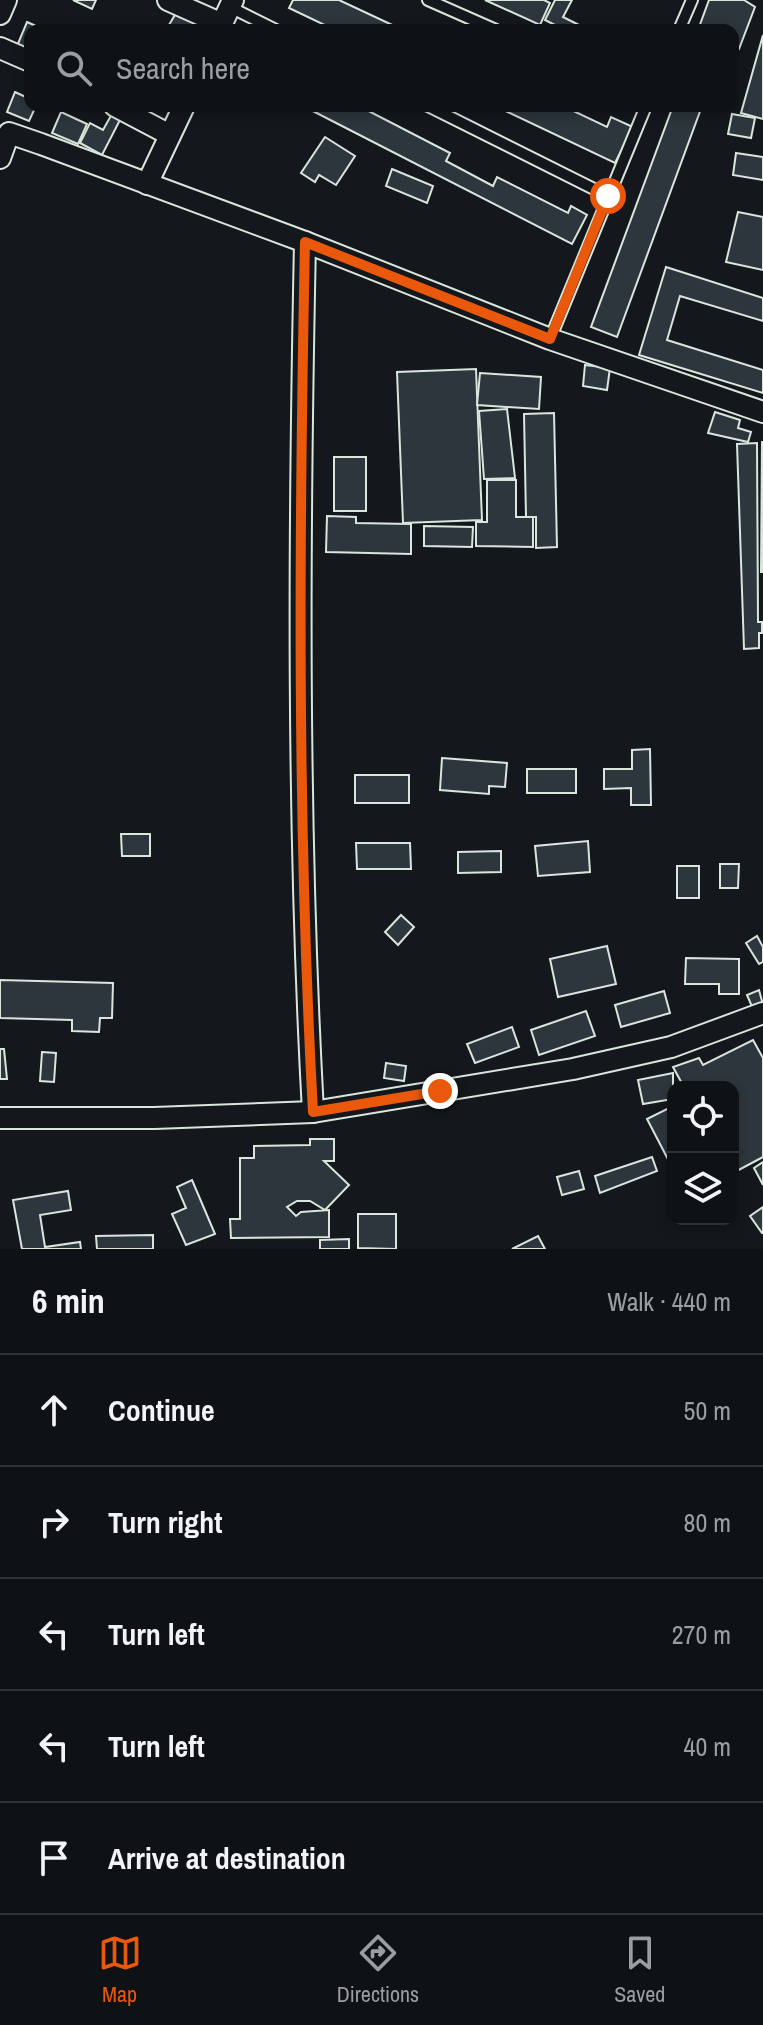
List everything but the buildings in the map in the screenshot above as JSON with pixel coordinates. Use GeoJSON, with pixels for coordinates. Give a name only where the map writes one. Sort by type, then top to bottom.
{"type":"FeatureCollection","features":[{"type":"Feature","properties":{"kind":"street"},"geometry":{"type":"LineString","coordinates":[[0,14],[6,0]]}},
{"type":"Feature","properties":{"kind":"street"},"geometry":{"type":"LineString","coordinates":[[168,0],[226,15]]}},
{"type":"Feature","properties":{"kind":"street"},"geometry":{"type":"LineString","coordinates":[[0,48],[24,58]]}},
{"type":"Feature","properties":{"kind":"street"},"geometry":{"type":"LineString","coordinates":[[126,112],[170,135]]}},
{"type":"Feature","properties":{"kind":"street"},"geometry":{"type":"LineString","coordinates":[[147,184],[181,112]]}},
{"type":"Feature","properties":{"kind":"street"},"geometry":{"type":"LineString","coordinates":[[0,158],[5,131],[305,242],[550,339],[763,412]]}},
{"type":"Feature","properties":{"kind":"street"},"geometry":{"type":"LineString","coordinates":[[305,242],[298,580],[305,965],[313,1112]]}},
{"type":"Feature","properties":{"kind":"street"},"geometry":{"type":"LineString","coordinates":[[0,1118],[154,1118],[313,1112],[573,1069],[671,1047],[763,1013]]}},
{"type":"Feature","properties":{"kind":"lane"},"geometry":{"type":"LineString","coordinates":[[428,0],[482,24]]}},
{"type":"Feature","properties":{"kind":"lane"},"geometry":{"type":"LineString","coordinates":[[682,24],[692,0]]}},
{"type":"Feature","properties":{"kind":"lane"},"geometry":{"type":"LineString","coordinates":[[226,15],[256,24]]}},
{"type":"Feature","properties":{"kind":"lane"},"geometry":{"type":"LineString","coordinates":[[440,112],[608,196]]}},
{"type":"Feature","properties":{"kind":"lane"},"geometry":{"type":"LineString","coordinates":[[550,339],[643,112]]}},
{"type":"Feature","properties":{"kind":"route"},"geometry":{"type":"LineString","coordinates":[[440,1091],[313,1112],[305,965],[298,580],[305,242],[550,339],[608,196]]}}]}
